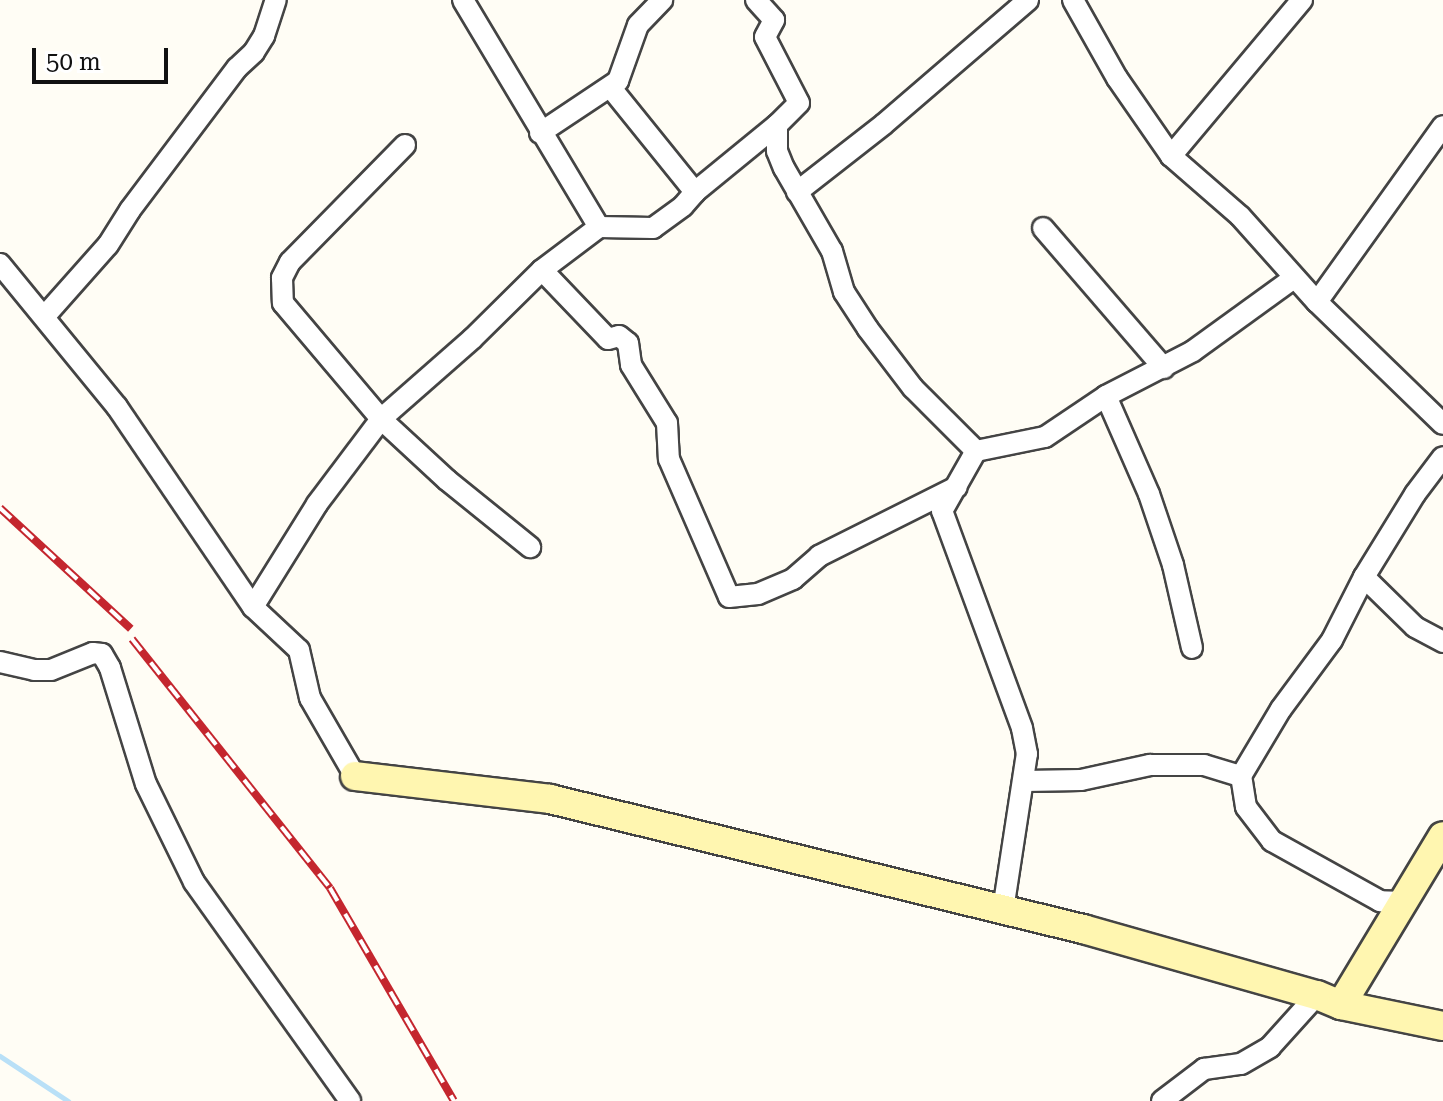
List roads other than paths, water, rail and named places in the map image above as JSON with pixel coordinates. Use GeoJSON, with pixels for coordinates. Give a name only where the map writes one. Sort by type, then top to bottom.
{"type":"FeatureCollection","features":[{"type":"Feature","properties":{"kind":"street"},"geometry":{"type":"LineString","coordinates":[[44,317],[108,245],[130,210],[237,68],[254,52],[264,36],[276,0]]}},
{"type":"Feature","properties":{"kind":"street"},"geometry":{"type":"LineString","coordinates":[[463,0],[599,227]]}},
{"type":"Feature","properties":{"kind":"street"},"geometry":{"type":"LineString","coordinates":[[540,133],[618,81],[638,25],[662,0]]}},
{"type":"Feature","properties":{"kind":"street"},"geometry":{"type":"LineString","coordinates":[[253,607],[317,504],[381,419],[472,339],[542,270],[599,227],[653,228],[683,206],[695,192],[777,125],[799,103],[765,37],[774,20],[756,0]]}},
{"type":"Feature","properties":{"kind":"street"},"geometry":{"type":"LineString","coordinates":[[797,192],[884,124],[1028,0]]}},
{"type":"Feature","properties":{"kind":"street"},"geometry":{"type":"LineString","coordinates":[[1171,156],[1302,0]]}},
{"type":"Feature","properties":{"kind":"street"},"geometry":{"type":"LineString","coordinates":[[1082,5],[1117,78],[1171,156],[1240,216],[1317,302],[1443,424]]}},
{"type":"Feature","properties":{"kind":"street"},"geometry":{"type":"LineString","coordinates":[[611,88],[695,192]]}},
{"type":"Feature","properties":{"kind":"street"},"geometry":{"type":"LineString","coordinates":[[777,125],[777,151],[832,251],[844,292],[913,388],[976,451]]}},
{"type":"Feature","properties":{"kind":"street"},"geometry":{"type":"LineString","coordinates":[[1317,302],[1443,126]]}},
{"type":"Feature","properties":{"kind":"street"},"geometry":{"type":"LineString","coordinates":[[405,145],[290,262],[282,278],[283,303],[381,419],[447,480],[530,547]]}},
{"type":"Feature","properties":{"kind":"street"},"geometry":{"type":"LineString","coordinates":[[752,145],[777,151]]}},
{"type":"Feature","properties":{"kind":"street"},"geometry":{"type":"LineString","coordinates":[[1043,228],[1164,368]]}},
{"type":"Feature","properties":{"kind":"street"},"geometry":{"type":"LineString","coordinates":[[0,264],[117,407],[253,607],[299,650],[310,698],[355,776],[550,799],[1003,910],[1329,1000],[1443,1026]]}},
{"type":"Feature","properties":{"kind":"street"},"geometry":{"type":"LineString","coordinates":[[542,270],[608,339],[619,336],[628,343],[631,365],[667,423],[669,459],[729,597],[758,594],[793,579],[819,556],[957,487]]}},
{"type":"Feature","properties":{"kind":"street"},"geometry":{"type":"LineString","coordinates":[[976,451],[1045,437],[1106,396],[1164,368],[1232,326],[1294,278]]}},
{"type":"Feature","properties":{"kind":"street"},"geometry":{"type":"LineString","coordinates":[[1106,396],[1149,494],[1173,565],[1192,648]]}},
{"type":"Feature","properties":{"kind":"street"},"geometry":{"type":"LineString","coordinates":[[976,451],[942,511],[1022,728],[1027,754],[1003,910]]}},
{"type":"Feature","properties":{"kind":"street"},"geometry":{"type":"LineString","coordinates":[[1404,902],[1380,901],[1272,841],[1246,807],[1241,776],[1281,709],[1332,640],[1364,577],[1415,494],[1443,457]]}},
{"type":"Feature","properties":{"kind":"street"},"geometry":{"type":"LineString","coordinates":[[1364,577],[1415,627],[1443,642]]}},
{"type":"Feature","properties":{"kind":"street"},"geometry":{"type":"LineString","coordinates":[[0,662],[34,670],[51,670],[93,653],[102,654],[110,668],[146,784],[194,882],[350,1101]]}},
{"type":"Feature","properties":{"kind":"street"},"geometry":{"type":"LineString","coordinates":[[1025,781],[1081,780],[1150,765],[1204,765],[1241,776]]}},
{"type":"Feature","properties":{"kind":"street"},"geometry":{"type":"LineString","coordinates":[[1162,1101],[1204,1069],[1241,1064],[1270,1047],[1329,1000],[1404,902],[1443,836]]}},
{"type":"Feature","properties":{"kind":"waterway"},"geometry":{"type":"LineString","coordinates":[[0,1056],[68,1101]]}},
{"type":"Feature","properties":{"kind":"railway"},"geometry":{"type":"LineString","coordinates":[[0,508],[131,629]]}},
{"type":"Feature","properties":{"kind":"railway"},"geometry":{"type":"LineString","coordinates":[[132,639],[330,888],[454,1101]]}}]}
